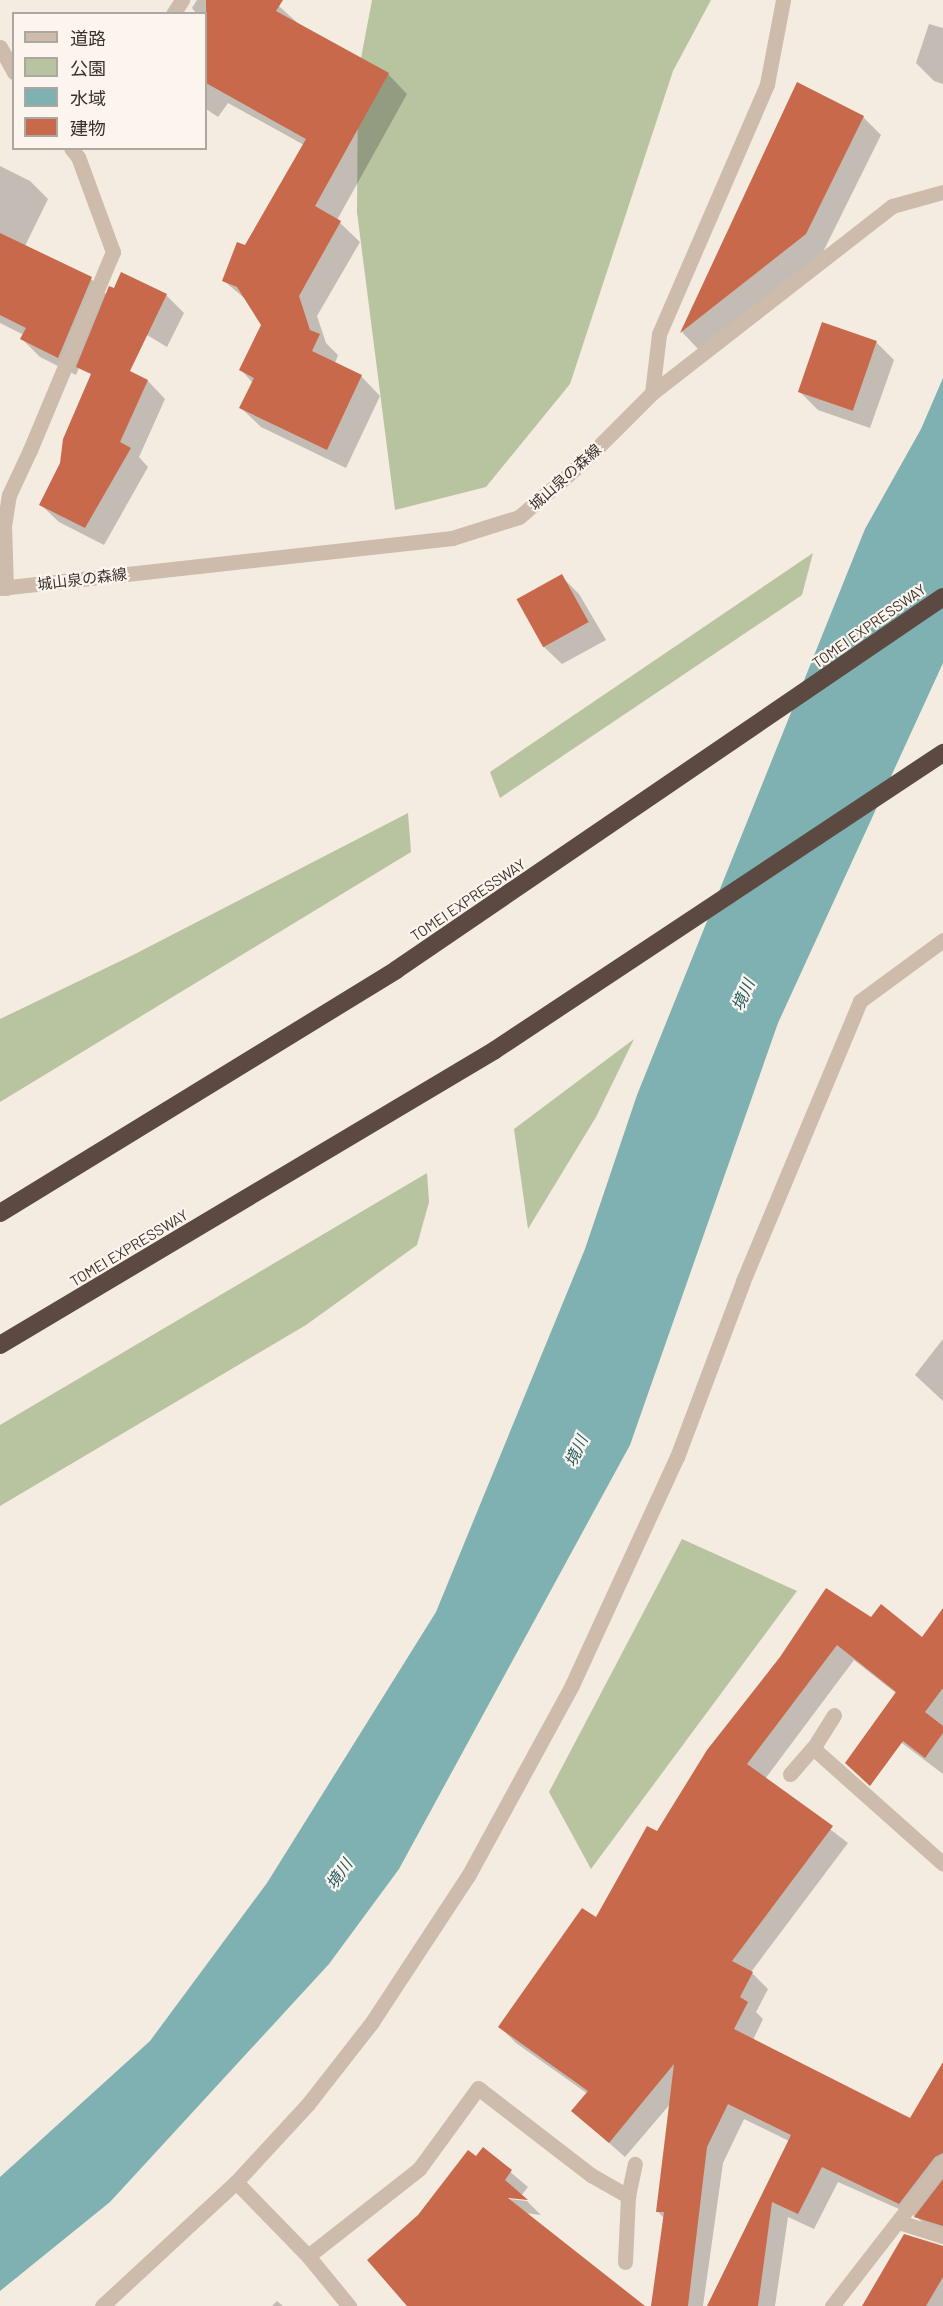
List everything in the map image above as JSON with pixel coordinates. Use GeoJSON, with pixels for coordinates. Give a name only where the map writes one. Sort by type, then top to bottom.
{"type":"FeatureCollection","features":[{"type":"Feature","properties":{"kind":"highway","name":"TOMEI EXPRESSWAY"},"geometry":{"type":"LineString","coordinates":[[0,1213],[396,970],[753,729],[943,597]]}},
{"type":"Feature","properties":{"kind":"highway","name":"TOMEI EXPRESSWAY"},"geometry":{"type":"LineString","coordinates":[[0,1345],[495,1050],[679,932],[943,753]]}},
{"type":"Feature","properties":{"kind":"street"},"geometry":{"type":"LineString","coordinates":[[652,393],[659,334],[767,84],[783,0]]}},
{"type":"Feature","properties":{"kind":"street"},"geometry":{"type":"LineString","coordinates":[[0,47],[12,68]]}},
{"type":"Feature","properties":{"kind":"street"},"geometry":{"type":"LineString","coordinates":[[3,588],[4,526],[9,495],[113,252],[78,151]]}},
{"type":"Feature","properties":{"kind":"street","name":"城山泉の森線"},"geometry":{"type":"LineString","coordinates":[[3,588],[452,538],[519,517],[584,461],[652,393],[891,206],[943,192]]}},
{"type":"Feature","properties":{"kind":"street"},"geometry":{"type":"LineString","coordinates":[[102,2306],[236,2182],[308,2104],[372,2022],[468,1875],[573,1685],[678,1457],[743,1281],[861,1001],[943,940]]}},
{"type":"Feature","properties":{"kind":"street"},"geometry":{"type":"LineString","coordinates":[[790,1774],[813,1748],[834,1715]]}},
{"type":"Feature","properties":{"kind":"street"},"geometry":{"type":"LineString","coordinates":[[813,1748],[943,1864]]}},
{"type":"Feature","properties":{"kind":"street"},"geometry":{"type":"LineString","coordinates":[[308,2256],[419,2169],[478,2088],[591,2175],[628,2196]]}},
{"type":"Feature","properties":{"kind":"street"},"geometry":{"type":"LineString","coordinates":[[832,2306],[943,2163]]}},
{"type":"Feature","properties":{"kind":"street"},"geometry":{"type":"LineString","coordinates":[[625,2262],[628,2196],[634,2164]]}},
{"type":"Feature","properties":{"kind":"street"},"geometry":{"type":"LineString","coordinates":[[236,2182],[308,2256],[349,2306]]}},
{"type":"Feature","properties":{"kind":"street"},"geometry":{"type":"LineString","coordinates":[[899,2222],[943,2236]]}},
{"type":"Feature","properties":{"kind":"green space"},"geometry":{"type":"Polygon","coordinates":[[[372,0],[711,0],[673,71],[570,384],[486,487],[395,510],[357,212],[358,74],[372,0]]]}},
{"type":"Feature","properties":{"kind":"green space"},"geometry":{"type":"Polygon","coordinates":[[[813,553],[802,595],[500,798],[490,772],[813,553]]]}},
{"type":"Feature","properties":{"kind":"green space"},"geometry":{"type":"Polygon","coordinates":[[[408,813],[411,852],[0,1102],[0,1019],[133,955],[408,813]]]}},
{"type":"Feature","properties":{"kind":"green space"},"geometry":{"type":"Polygon","coordinates":[[[634,1039],[596,1117],[528,1229],[514,1129],[634,1039]]]}},
{"type":"Feature","properties":{"kind":"green space"},"geometry":{"type":"Polygon","coordinates":[[[427,1173],[429,1202],[417,1245],[306,1325],[0,1506],[0,1425],[427,1173]]]}},
{"type":"Feature","properties":{"kind":"green space"},"geometry":{"type":"Polygon","coordinates":[[[682,1539],[797,1591],[591,1869],[549,1792],[682,1539]]]}},
{"type":"Feature","properties":{"kind":"water","name":"境川"},"geometry":{"type":"Polygon","coordinates":[[[943,378],[943,663],[778,1023],[630,1445],[399,1869],[329,1964],[110,2202],[0,2291],[0,2177],[150,2041],[267,1883],[436,1612],[585,1249],[637,1095],[865,529],[921,429],[943,378]]]}},
{"type":"Feature","properties":{"kind":"building"},"geometry":{"type":"Polygon","coordinates":[[[206,0],[283,0],[276,11],[389,73],[315,206],[341,221],[299,296],[310,330],[320,334],[312,351],[362,375],[327,450],[239,408],[254,378],[239,370],[261,325],[237,287],[222,281],[237,242],[245,245],[306,139],[207,84],[206,0]]]}},
{"type":"Feature","properties":{"kind":"building"},"geometry":{"type":"Polygon","coordinates":[[[797,82],[864,116],[806,234],[680,333],[797,82]]]}},
{"type":"Feature","properties":{"kind":"building"},"geometry":{"type":"Polygon","coordinates":[[[0,233],[92,277],[58,358],[20,339],[26,328],[0,315],[0,233]]]}},
{"type":"Feature","properties":{"kind":"building"},"geometry":{"type":"Polygon","coordinates":[[[121,272],[167,294],[130,371],[148,380],[120,442],[131,448],[85,528],[39,505],[60,463],[63,439],[91,374],[76,367],[109,286],[114,288],[121,272]]]}},
{"type":"Feature","properties":{"kind":"building"},"geometry":{"type":"Polygon","coordinates":[[[822,322],[877,341],[853,411],[798,392],[822,322]]]}},
{"type":"Feature","properties":{"kind":"building"},"geometry":{"type":"Polygon","coordinates":[[[562,574],[589,622],[543,647],[517,599],[562,574]]]}},
{"type":"Feature","properties":{"kind":"building"},"geometry":{"type":"Polygon","coordinates":[[[826,1588],[871,1617],[881,1604],[922,1637],[943,1608],[943,1688],[925,1712],[943,1726],[943,1733],[925,1758],[903,1741],[870,1786],[845,1763],[896,1692],[837,1645],[747,1764],[833,1826],[732,1961],[753,1972],[740,1997],[748,2002],[734,2029],[910,2118],[943,2062],[943,2153],[935,2157],[899,2204],[822,2167],[798,2214],[772,2202],[758,2306],[707,2306],[791,2135],[728,2104],[707,2147],[688,2306],[651,2306],[664,2212],[656,2212],[674,2064],[609,2143],[571,2111],[588,2091],[498,2027],[582,1908],[596,1917],[647,1826],[657,1831],[707,1750],[780,1657],[826,1588]]]}},
{"type":"Feature","properties":{"kind":"building"},"geometry":{"type":"Polygon","coordinates":[[[483,2147],[512,2170],[505,2180],[528,2200],[508,2198],[645,2306],[407,2306],[367,2260],[418,2215],[468,2150],[476,2156],[483,2147]]]}},
{"type":"Feature","properties":{"kind":"building"},"geometry":{"type":"Polygon","coordinates":[[[943,2179],[943,2226],[914,2217],[917,2213],[943,2179]]]}},
{"type":"Feature","properties":{"kind":"building"},"geometry":{"type":"Polygon","coordinates":[[[904,2234],[943,2246],[943,2277],[926,2306],[862,2306],[904,2234]]]}}]}
